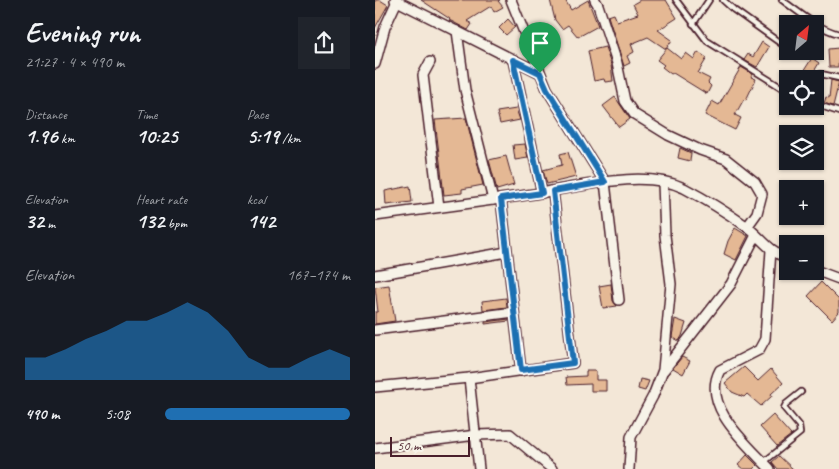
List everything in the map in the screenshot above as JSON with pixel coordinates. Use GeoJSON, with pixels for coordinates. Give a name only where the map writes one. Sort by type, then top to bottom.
{"type":"FeatureCollection","features":[{"type":"Feature","properties":{"kind":"street"},"geometry":{"type":"LineString","coordinates":[[511,0],[547,89],[605,182],[619,300]]}},
{"type":"Feature","properties":{"kind":"street"},"geometry":{"type":"LineString","coordinates":[[595,0],[617,63],[625,100],[634,114],[668,135],[700,150],[726,158],[755,182],[762,194],[757,213],[747,227]]}},
{"type":"Feature","properties":{"kind":"street"},"geometry":{"type":"LineString","coordinates":[[375,64],[385,27],[396,1],[540,73]]}},
{"type":"Feature","properties":{"kind":"street"},"geometry":{"type":"LineString","coordinates":[[457,31],[465,90],[497,199],[507,252],[521,370]]}},
{"type":"Feature","properties":{"kind":"street"},"geometry":{"type":"LineString","coordinates":[[513,60],[542,193]]}},
{"type":"Feature","properties":{"kind":"street"},"geometry":{"type":"LineString","coordinates":[[430,62],[423,75],[439,207]]}},
{"type":"Feature","properties":{"kind":"street"},"geometry":{"type":"LineString","coordinates":[[375,216],[630,179],[663,182],[683,188],[747,227],[771,250],[779,254]]}},
{"type":"Feature","properties":{"kind":"street"},"geometry":{"type":"LineString","coordinates":[[629,469],[631,437],[653,396],[663,370],[671,284],[665,235],[663,182]]}},
{"type":"Feature","properties":{"kind":"street"},"geometry":{"type":"LineString","coordinates":[[375,387],[469,378],[573,363],[553,191]]}},
{"type":"Feature","properties":{"kind":"street"},"geometry":{"type":"LineString","coordinates":[[663,370],[731,284],[756,236]]}},
{"type":"Feature","properties":{"kind":"street"},"geometry":{"type":"LineString","coordinates":[[767,466],[724,418],[715,391],[719,370],[759,350],[765,340],[771,250]]}},
{"type":"Feature","properties":{"kind":"street"},"geometry":{"type":"LineString","coordinates":[[375,275],[507,252]]}},
{"type":"Feature","properties":{"kind":"street"},"geometry":{"type":"LineString","coordinates":[[824,273],[839,279]]}},
{"type":"Feature","properties":{"kind":"street"},"geometry":{"type":"LineString","coordinates":[[375,330],[514,312]]}},
{"type":"Feature","properties":{"kind":"street"},"geometry":{"type":"LineString","coordinates":[[469,378],[479,469]]}},
{"type":"Feature","properties":{"kind":"street"},"geometry":{"type":"LineString","coordinates":[[375,448],[476,435],[511,434],[552,469]]}},
{"type":"Feature","properties":{"kind":"lane"},"geometry":{"type":"LineString","coordinates":[[676,0],[707,41],[779,86]]}},
{"type":"Feature","properties":{"kind":"lane"},"geometry":{"type":"LineString","coordinates":[[693,24],[709,0]]}},
{"type":"Feature","properties":{"kind":"lane"},"geometry":{"type":"LineString","coordinates":[[723,0],[779,42]]}},
{"type":"Feature","properties":{"kind":"lane"},"geometry":{"type":"LineString","coordinates":[[782,0],[810,20],[832,32],[839,33]]}},
{"type":"Feature","properties":{"kind":"lane"},"geometry":{"type":"LineString","coordinates":[[824,75],[839,78]]}},
{"type":"Feature","properties":{"kind":"lane"},"geometry":{"type":"LineString","coordinates":[[824,107],[839,112]]}},
{"type":"Feature","properties":{"kind":"lane"},"geometry":{"type":"LineString","coordinates":[[767,466],[801,433],[799,426],[784,408],[785,404],[801,392]]}},
{"type":"Feature","properties":{"kind":"building"},"geometry":{"type":"Polygon","coordinates":[[[375,0],[380,0],[388,5],[375,28],[375,0]]]}},
{"type":"Feature","properties":{"kind":"building"},"geometry":{"type":"Polygon","coordinates":[[[421,0],[500,0],[498,1],[503,7],[494,12],[491,6],[467,21],[472,24],[468,30],[449,20],[421,0]]]}},
{"type":"Feature","properties":{"kind":"building"},"geometry":{"type":"Polygon","coordinates":[[[550,0],[565,0],[571,10],[588,0],[598,26],[578,37],[568,25],[562,29],[555,20],[550,0]]]}},
{"type":"Feature","properties":{"kind":"building"},"geometry":{"type":"Polygon","coordinates":[[[640,0],[666,0],[677,18],[658,30],[672,40],[666,49],[648,37],[631,44],[634,52],[627,56],[630,63],[624,66],[608,16],[614,14],[617,21],[638,14],[633,4],[640,0]]]}},
{"type":"Feature","properties":{"kind":"building"},"geometry":{"type":"Polygon","coordinates":[[[508,19],[515,27],[506,35],[499,28],[508,19]]]}},
{"type":"Feature","properties":{"kind":"building"},"geometry":{"type":"Polygon","coordinates":[[[762,42],[769,47],[757,67],[744,60],[748,54],[753,57],[762,42]]]}},
{"type":"Feature","properties":{"kind":"building"},"geometry":{"type":"Polygon","coordinates":[[[605,47],[611,65],[613,81],[605,82],[604,79],[594,81],[588,51],[605,47]]]}},
{"type":"Feature","properties":{"kind":"building"},"geometry":{"type":"Polygon","coordinates":[[[667,48],[681,59],[686,53],[694,59],[698,52],[707,58],[698,73],[710,79],[708,83],[711,86],[707,94],[662,67],[664,65],[657,60],[667,48]]]}},
{"type":"Feature","properties":{"kind":"building"},"geometry":{"type":"Polygon","coordinates":[[[839,48],[838,67],[829,67],[828,49],[839,48]]]}},
{"type":"Feature","properties":{"kind":"building"},"geometry":{"type":"Polygon","coordinates":[[[811,60],[819,63],[815,70],[805,69],[811,60]]]}},
{"type":"Feature","properties":{"kind":"building"},"geometry":{"type":"Polygon","coordinates":[[[741,67],[753,74],[751,77],[756,79],[746,100],[744,99],[735,115],[741,118],[735,130],[705,115],[712,101],[719,105],[741,67]]]}},
{"type":"Feature","properties":{"kind":"building"},"geometry":{"type":"Polygon","coordinates":[[[831,80],[839,82],[833,106],[824,103],[826,97],[829,98],[831,80]]]}},
{"type":"Feature","properties":{"kind":"building"},"geometry":{"type":"Polygon","coordinates":[[[615,97],[630,119],[619,127],[603,106],[615,97]]]}},
{"type":"Feature","properties":{"kind":"building"},"geometry":{"type":"Polygon","coordinates":[[[516,109],[520,120],[500,124],[497,112],[516,109]]]}},
{"type":"Feature","properties":{"kind":"building"},"geometry":{"type":"Polygon","coordinates":[[[466,118],[483,185],[462,189],[462,193],[444,195],[435,120],[466,118]]]}},
{"type":"Feature","properties":{"kind":"building"},"geometry":{"type":"Polygon","coordinates":[[[525,144],[528,158],[515,160],[513,145],[525,144]]]}},
{"type":"Feature","properties":{"kind":"building"},"geometry":{"type":"Polygon","coordinates":[[[680,148],[691,153],[690,161],[678,158],[680,148]]]}},
{"type":"Feature","properties":{"kind":"building"},"geometry":{"type":"Polygon","coordinates":[[[568,152],[576,177],[547,184],[543,170],[562,165],[560,154],[568,152]]]}},
{"type":"Feature","properties":{"kind":"building"},"geometry":{"type":"Polygon","coordinates":[[[506,156],[514,185],[497,190],[489,160],[506,156]]]}},
{"type":"Feature","properties":{"kind":"building"},"geometry":{"type":"Polygon","coordinates":[[[410,186],[412,202],[386,205],[385,191],[410,186]]]}},
{"type":"Feature","properties":{"kind":"building"},"geometry":{"type":"Polygon","coordinates":[[[735,228],[748,236],[736,260],[724,254],[735,228]]]}},
{"type":"Feature","properties":{"kind":"building"},"geometry":{"type":"Polygon","coordinates":[[[821,282],[839,300],[839,312],[832,320],[808,296],[821,282]]]}},
{"type":"Feature","properties":{"kind":"building"},"geometry":{"type":"Polygon","coordinates":[[[611,284],[613,301],[617,306],[603,308],[599,286],[611,284]]]}},
{"type":"Feature","properties":{"kind":"building"},"geometry":{"type":"Polygon","coordinates":[[[389,285],[395,321],[375,324],[375,312],[378,312],[375,287],[389,285]]]}},
{"type":"Feature","properties":{"kind":"building"},"geometry":{"type":"Polygon","coordinates":[[[506,298],[507,307],[483,310],[482,301],[506,298]]]}},
{"type":"Feature","properties":{"kind":"building"},"geometry":{"type":"Polygon","coordinates":[[[509,319],[509,321],[485,324],[485,322],[509,319]]]}},
{"type":"Feature","properties":{"kind":"building"},"geometry":{"type":"Polygon","coordinates":[[[675,319],[686,323],[679,341],[672,337],[675,319]]]}},
{"type":"Feature","properties":{"kind":"building"},"geometry":{"type":"Polygon","coordinates":[[[682,357],[690,361],[683,374],[673,368],[682,357]]]}},
{"type":"Feature","properties":{"kind":"building"},"geometry":{"type":"Polygon","coordinates":[[[744,367],[758,381],[771,369],[783,383],[761,406],[747,394],[744,397],[732,392],[725,383],[744,367]]]}},
{"type":"Feature","properties":{"kind":"building"},"geometry":{"type":"Polygon","coordinates":[[[586,371],[596,371],[596,380],[606,380],[606,391],[591,391],[591,384],[567,385],[566,377],[586,376],[586,371]]]}},
{"type":"Feature","properties":{"kind":"building"},"geometry":{"type":"Polygon","coordinates":[[[640,379],[649,381],[645,391],[638,389],[640,379]]]}},
{"type":"Feature","properties":{"kind":"building"},"geometry":{"type":"Polygon","coordinates":[[[773,415],[791,435],[777,446],[760,427],[773,415]]]}},
{"type":"Feature","properties":{"kind":"building"},"geometry":{"type":"Polygon","coordinates":[[[747,455],[757,465],[753,469],[743,469],[738,465],[747,455]]]}},
{"type":"Feature","properties":{"kind":"building"},"geometry":{"type":"Polygon","coordinates":[[[779,456],[793,469],[778,469],[772,462],[779,456]]]}},
{"type":"Feature","properties":{"kind":"route"},"geometry":{"type":"LineString","coordinates":[[513,60],[540,73],[547,89],[605,182],[553,191],[573,363],[521,370],[501,199],[542,193],[513,60]]}}]}
